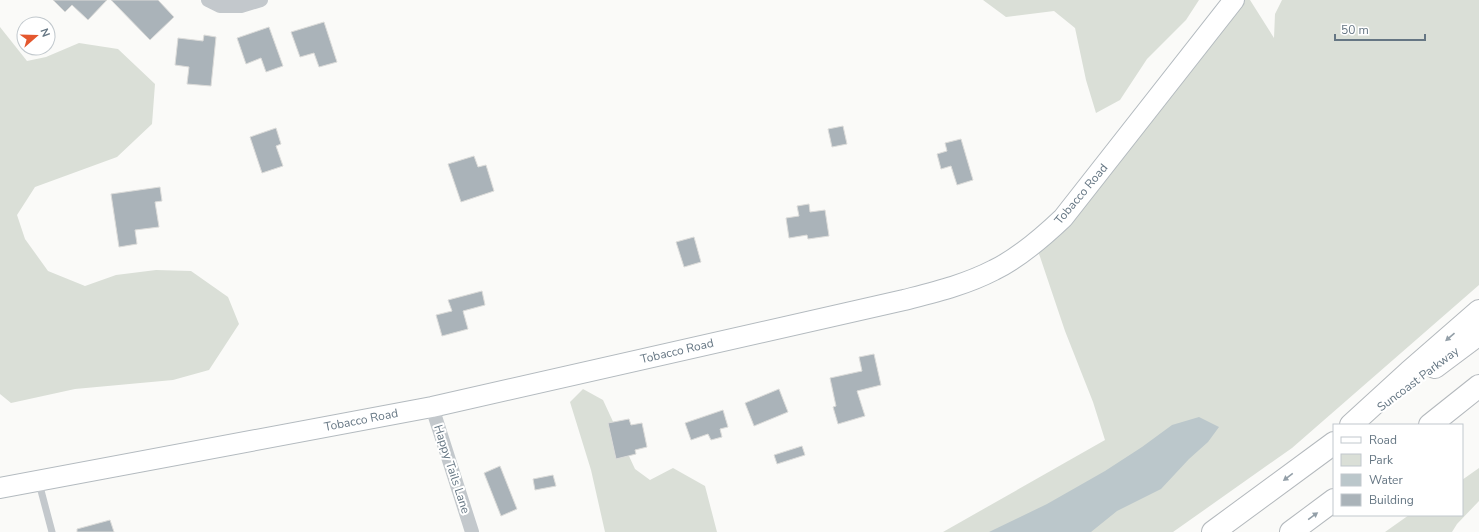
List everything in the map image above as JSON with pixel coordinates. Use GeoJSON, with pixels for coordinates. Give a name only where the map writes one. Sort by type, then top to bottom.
{"type":"FeatureCollection","features":[{"type":"Feature","properties":{"kind":"highway"},"geometry":{"type":"LineString","coordinates":[[1352,424],[1479,311]]}},
{"type":"Feature","properties":{"kind":"highway","name":"Suncoast Parkway"},"geometry":{"type":"LineString","coordinates":[[1358,424],[1479,334]]}},
{"type":"Feature","properties":{"kind":"highway"},"geometry":{"type":"LineString","coordinates":[[1431,424],[1479,386]]}},
{"type":"Feature","properties":{"kind":"highway"},"geometry":{"type":"LineString","coordinates":[[1448,424],[1479,404]]}},
{"type":"Feature","properties":{"kind":"highway"},"geometry":{"type":"LineString","coordinates":[[1213,532],[1329,446]]}},
{"type":"Feature","properties":{"kind":"highway"},"geometry":{"type":"LineString","coordinates":[[1291,532],[1333,501]]}},
{"type":"Feature","properties":{"kind":"street"},"geometry":{"type":"LineString","coordinates":[[208,0],[220,6],[241,6],[261,0]]}},
{"type":"Feature","properties":{"kind":"street","name":"Tobacco Road"},"geometry":{"type":"LineString","coordinates":[[0,488],[432,407],[933,293],[970,281],[996,270],[1033,244],[1063,218],[1234,0]]}},
{"type":"Feature","properties":{"kind":"street","name":"Happy Tails Lane"},"geometry":{"type":"LineString","coordinates":[[432,407],[472,532]]}},
{"type":"Feature","properties":{"kind":"lane"},"geometry":{"type":"LineString","coordinates":[[38,481],[52,532]]}},
{"type":"Feature","properties":{"kind":"green space"},"geometry":{"type":"Polygon","coordinates":[[[983,0],[1199,0],[1186,20],[1147,59],[1120,100],[1096,113],[1086,80],[1075,28],[1054,11],[1006,17],[983,0]]]}},
{"type":"Feature","properties":{"kind":"green space"},"geometry":{"type":"Polygon","coordinates":[[[1236,0],[1250,0],[1274,38],[1275,14],[1282,0],[1479,0],[1479,285],[1292,448],[1173,532],[943,532],[1105,440],[1093,402],[1065,331],[1033,236],[1069,205],[1236,0]]]}},
{"type":"Feature","properties":{"kind":"green space"},"geometry":{"type":"Polygon","coordinates":[[[0,27],[16,47],[16,56],[23,56],[27,61],[48,56],[56,56],[56,53],[79,43],[118,49],[155,84],[152,124],[117,157],[35,187],[17,215],[25,239],[48,271],[85,286],[116,275],[156,270],[191,271],[228,297],[239,324],[209,370],[173,380],[75,389],[11,403],[0,394],[0,27]]]}},
{"type":"Feature","properties":{"kind":"green space"},"geometry":{"type":"Polygon","coordinates":[[[583,389],[603,400],[635,469],[650,480],[673,468],[705,486],[717,532],[605,532],[591,470],[570,402],[583,389]]]}},
{"type":"Feature","properties":{"kind":"green space"},"geometry":{"type":"Polygon","coordinates":[[[1479,468],[1479,501],[1457,524],[1452,532],[1385,532],[1408,516],[1463,516],[1463,479],[1479,468]]]}},
{"type":"Feature","properties":{"kind":"water"},"geometry":{"type":"Polygon","coordinates":[[[1199,417],[1219,427],[1208,442],[1189,459],[1161,489],[1117,511],[1091,532],[989,532],[1047,504],[1105,471],[1172,425],[1199,417]]]}},
{"type":"Feature","properties":{"kind":"building"},"geometry":{"type":"Polygon","coordinates":[[[53,0],[107,0],[88,20],[72,5],[65,12],[53,0]]]}},
{"type":"Feature","properties":{"kind":"building"},"geometry":{"type":"Polygon","coordinates":[[[111,0],[158,0],[174,17],[150,40],[111,0]]]}},
{"type":"Feature","properties":{"kind":"building"},"geometry":{"type":"Polygon","coordinates":[[[324,22],[337,62],[319,67],[314,53],[300,57],[291,32],[324,22]]]}},
{"type":"Feature","properties":{"kind":"building"},"geometry":{"type":"Polygon","coordinates":[[[269,27],[283,66],[266,72],[261,58],[246,64],[237,38],[269,27]]]}},
{"type":"Feature","properties":{"kind":"building"},"geometry":{"type":"Polygon","coordinates":[[[204,35],[216,37],[211,86],[187,84],[189,67],[175,65],[178,38],[203,41],[204,35]]]}},
{"type":"Feature","properties":{"kind":"building"},"geometry":{"type":"Polygon","coordinates":[[[843,126],[847,144],[832,147],[828,129],[843,126]]]}},
{"type":"Feature","properties":{"kind":"building"},"geometry":{"type":"Polygon","coordinates":[[[276,128],[281,144],[276,146],[283,166],[262,173],[250,137],[276,128]]]}},
{"type":"Feature","properties":{"kind":"building"},"geometry":{"type":"Polygon","coordinates":[[[961,139],[973,180],[957,185],[951,166],[941,169],[937,154],[947,151],[945,143],[961,139]]]}},
{"type":"Feature","properties":{"kind":"building"},"geometry":{"type":"Polygon","coordinates":[[[474,156],[478,167],[486,165],[494,191],[461,202],[448,164],[474,156]]]}},
{"type":"Feature","properties":{"kind":"building"},"geometry":{"type":"Polygon","coordinates":[[[160,187],[162,201],[155,202],[159,227],[135,230],[137,244],[119,247],[111,194],[160,187]]]}},
{"type":"Feature","properties":{"kind":"building"},"geometry":{"type":"Polygon","coordinates":[[[809,204],[810,212],[825,210],[829,236],[808,239],[807,235],[789,238],[786,218],[799,216],[797,206],[809,204]]]}},
{"type":"Feature","properties":{"kind":"building"},"geometry":{"type":"Polygon","coordinates":[[[694,237],[701,262],[684,267],[676,242],[694,237]]]}},
{"type":"Feature","properties":{"kind":"building"},"geometry":{"type":"Polygon","coordinates":[[[482,291],[485,305],[463,311],[468,329],[442,336],[436,315],[452,311],[448,300],[482,291]]]}},
{"type":"Feature","properties":{"kind":"building"},"geometry":{"type":"Polygon","coordinates":[[[874,354],[881,385],[857,391],[865,416],[838,424],[833,407],[836,406],[830,378],[862,371],[859,357],[874,354]]]}},
{"type":"Feature","properties":{"kind":"building"},"geometry":{"type":"Polygon","coordinates":[[[779,389],[788,412],[754,426],[745,403],[779,389]]]}},
{"type":"Feature","properties":{"kind":"building"},"geometry":{"type":"Polygon","coordinates":[[[723,410],[728,427],[720,429],[722,437],[711,440],[708,434],[691,440],[685,423],[723,410]]]}},
{"type":"Feature","properties":{"kind":"building"},"geometry":{"type":"Polygon","coordinates":[[[629,419],[631,425],[642,423],[647,447],[635,450],[636,454],[616,459],[608,423],[629,419]]]}},
{"type":"Feature","properties":{"kind":"building"},"geometry":{"type":"Polygon","coordinates":[[[802,446],[805,455],[777,464],[774,455],[802,446]]]}},
{"type":"Feature","properties":{"kind":"building"},"geometry":{"type":"Polygon","coordinates":[[[500,466],[517,509],[501,516],[484,473],[500,466]]]}},
{"type":"Feature","properties":{"kind":"building"},"geometry":{"type":"Polygon","coordinates":[[[553,475],[556,486],[535,490],[533,479],[553,475]]]}},
{"type":"Feature","properties":{"kind":"building"},"geometry":{"type":"Polygon","coordinates":[[[110,520],[114,532],[77,532],[77,529],[110,520]]]}}]}
